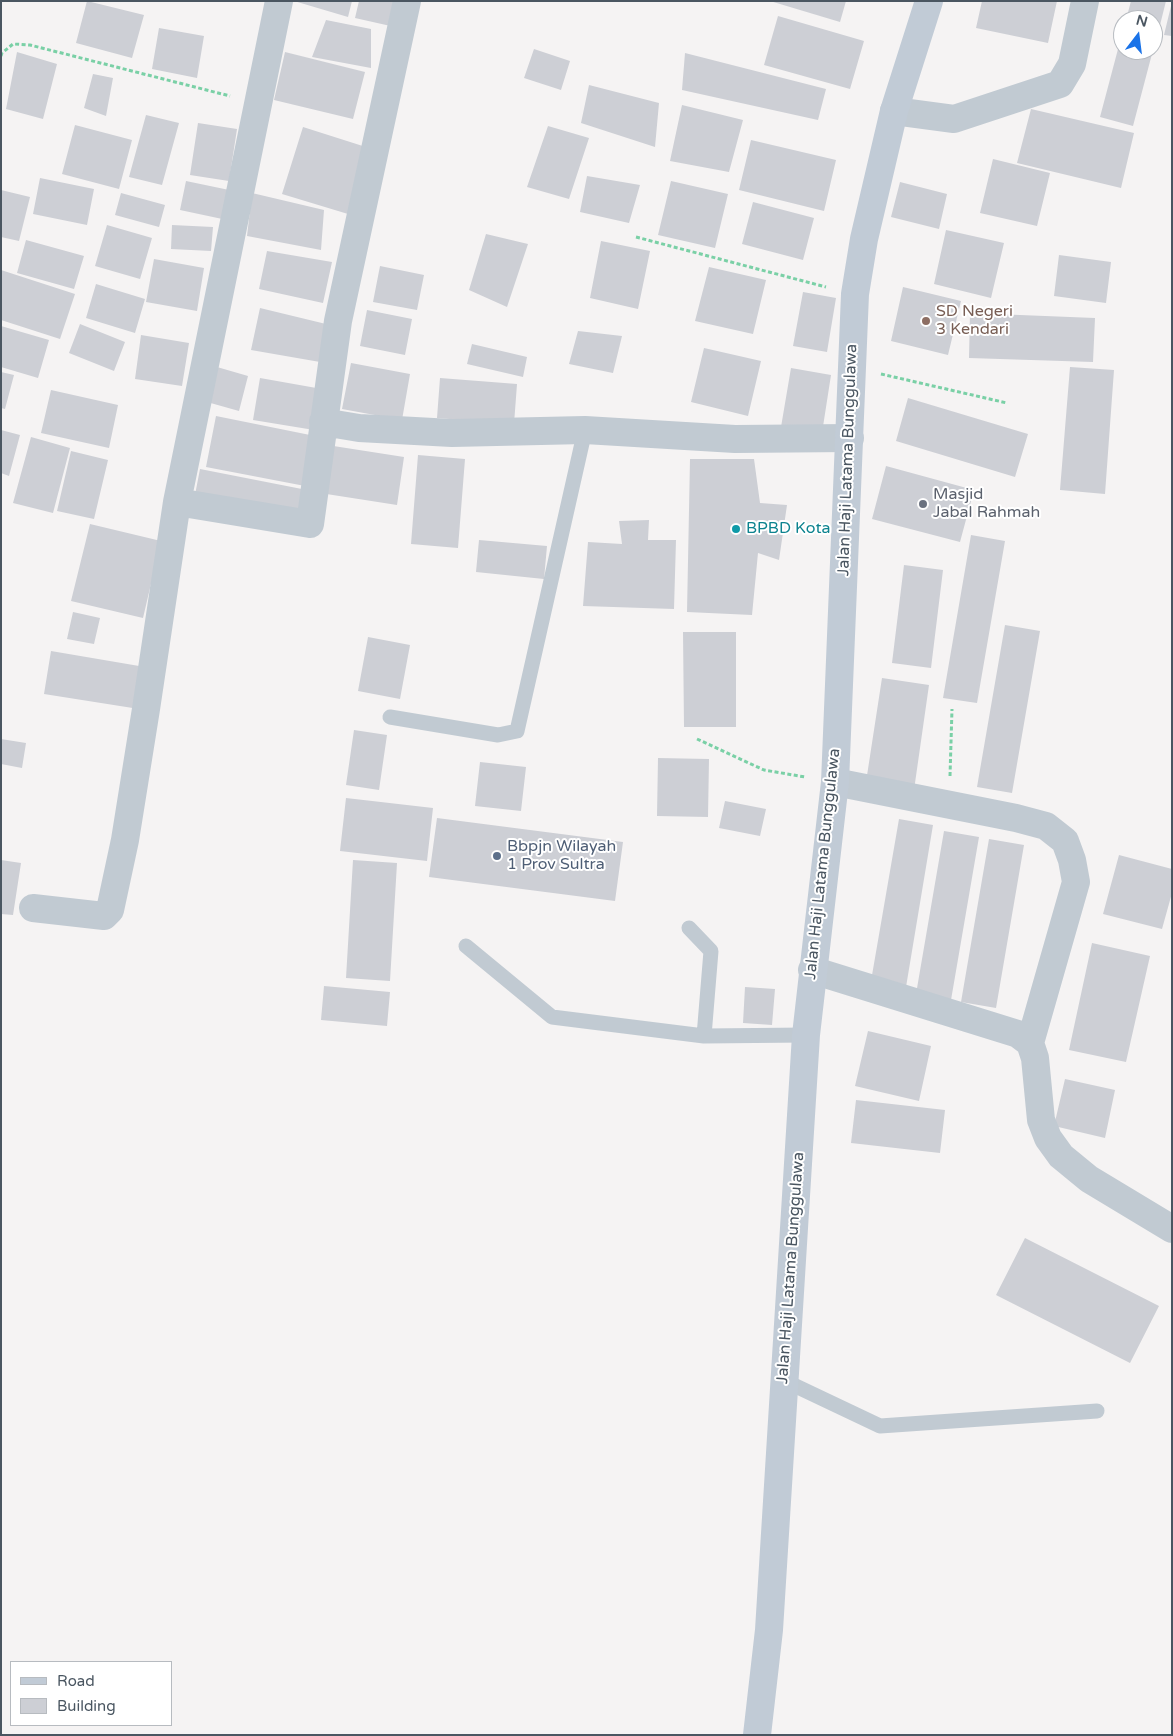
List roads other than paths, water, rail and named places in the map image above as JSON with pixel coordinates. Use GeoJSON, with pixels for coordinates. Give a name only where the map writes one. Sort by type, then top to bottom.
{"type":"FeatureCollection","features":[{"type":"Feature","properties":{"kind":"main road","name":"Jalan Haji Latama Bunggulawa"},"geometry":{"type":"LineString","coordinates":[[757,1735],[769,1630],[806,1035],[835,782],[855,294],[864,239],[894,111],[929,1]]}},
{"type":"Feature","properties":{"kind":"street"},"geometry":{"type":"LineString","coordinates":[[33,908],[104,916],[110,910],[140,747],[177,502],[279,1]]}},
{"type":"Feature","properties":{"kind":"street"},"geometry":{"type":"LineString","coordinates":[[177,502],[310,524],[338,321],[407,1]]}},
{"type":"Feature","properties":{"kind":"street"},"geometry":{"type":"LineString","coordinates":[[894,111],[954,119],[1060,84],[1072,64],[1086,1]]}},
{"type":"Feature","properties":{"kind":"street"},"geometry":{"type":"LineString","coordinates":[[323,422],[359,428],[433,433],[585,430],[735,439],[850,438]]}},
{"type":"Feature","properties":{"kind":"street"},"geometry":{"type":"LineString","coordinates":[[835,782],[950,804],[1046,826],[1065,841],[1072,860],[1076,882],[1030,1043],[1035,1058],[1041,1120],[1048,1138],[1061,1156],[1089,1179],[1172,1229]]}},
{"type":"Feature","properties":{"kind":"street"},"geometry":{"type":"LineString","coordinates":[[812,970],[1018,1034],[1030,1043]]}},
{"type":"Feature","properties":{"kind":"lane"},"geometry":{"type":"LineString","coordinates":[[390,718],[498,735],[518,731],[585,430]]}},
{"type":"Feature","properties":{"kind":"lane"},"geometry":{"type":"LineString","coordinates":[[689,928],[711,952],[704,1036]]}},
{"type":"Feature","properties":{"kind":"lane"},"geometry":{"type":"LineString","coordinates":[[466,946],[552,1016],[704,1036],[806,1035]]}},
{"type":"Feature","properties":{"kind":"lane"},"geometry":{"type":"LineString","coordinates":[[784,1380],[880,1426],[1097,1410]]}},
{"type":"Feature","properties":{"kind":"place","name":"SD Negeri 3 Kendari"},"geometry":{"type":"Point","coordinates":[926,321]}},
{"type":"Feature","properties":{"kind":"place","name":"Masjid Jabal Rahmah"},"geometry":{"type":"Point","coordinates":[923,504]}},
{"type":"Feature","properties":{"kind":"place","name":"BPBD Kota"},"geometry":{"type":"Point","coordinates":[736,529]}},
{"type":"Feature","properties":{"kind":"place","name":"Bbpjn Wilayah 1 Prov Sultra"},"geometry":{"type":"Point","coordinates":[497,856]}}]}
